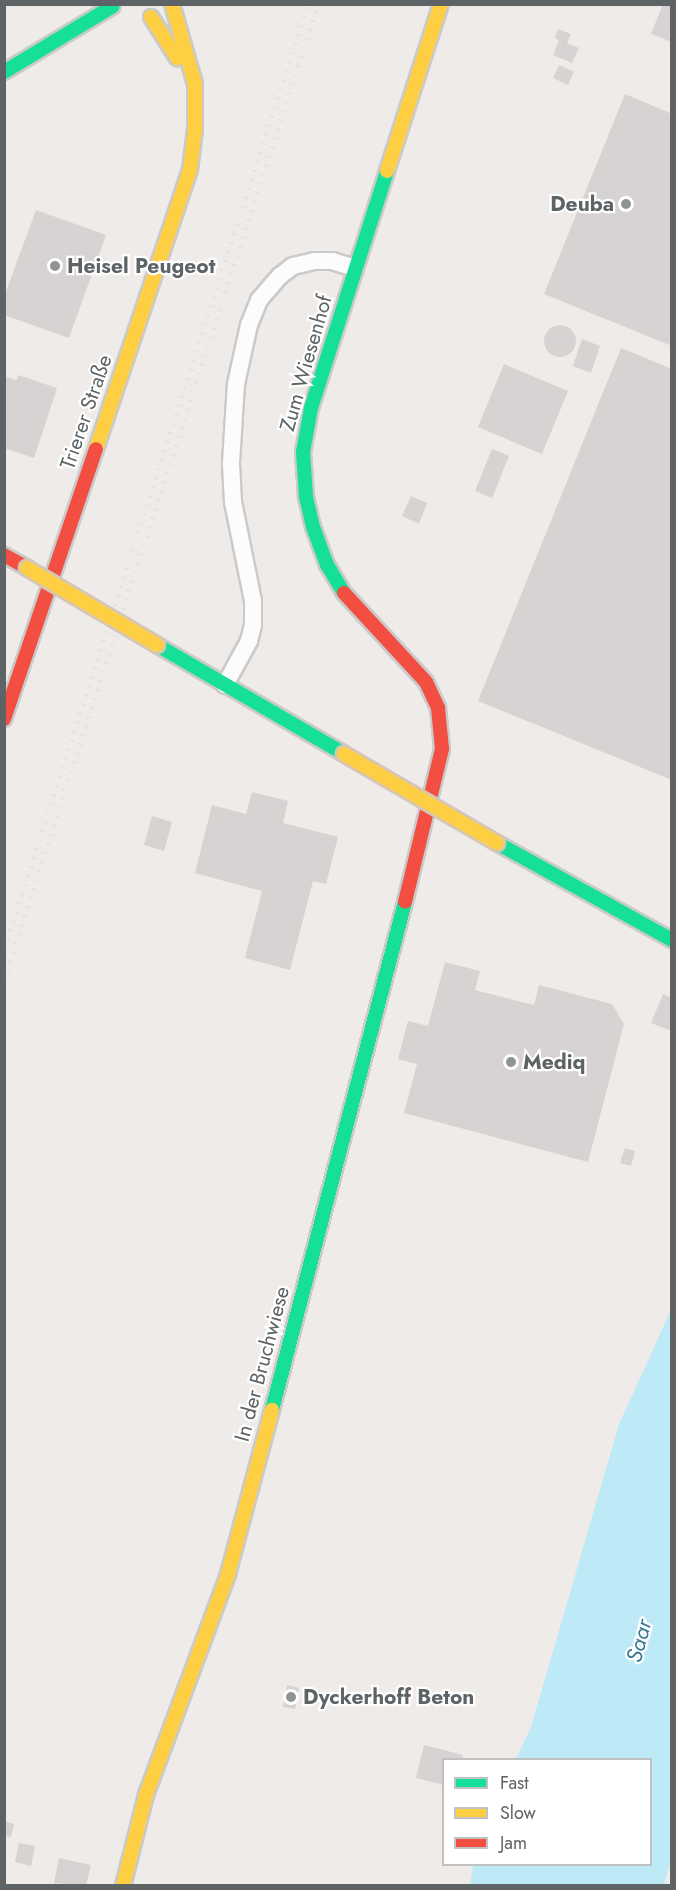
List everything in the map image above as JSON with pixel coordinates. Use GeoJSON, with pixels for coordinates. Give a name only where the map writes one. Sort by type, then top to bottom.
{"type":"FeatureCollection","features":[{"type":"Feature","properties":{"kind":"street","name":"Trierer Straße"},"geometry":{"type":"LineString","coordinates":[[4,719],[190,170],[194,148],[195,117],[195,84],[171,4],[146,18],[177,57],[187,83],[195,117]]}},
{"type":"Feature","properties":{"kind":"street","name":"Zum Wiesenhof"},"geometry":{"type":"LineString","coordinates":[[420,846],[442,749],[438,708],[426,681],[347,598],[327,565],[313,527],[306,496],[303,452],[311,408],[441,4]]}},
{"type":"Feature","properties":{"kind":"street"},"geometry":{"type":"LineString","coordinates":[[4,72],[115,8]]}},
{"type":"Feature","properties":{"kind":"street"},"geometry":{"type":"LineString","coordinates":[[18,63],[76,12]]}},
{"type":"Feature","properties":{"kind":"street"},"geometry":{"type":"LineString","coordinates":[[225,685],[249,641],[253,625],[253,601],[233,502],[231,463],[236,384],[249,325],[259,300],[280,276],[293,266],[315,261],[332,261],[355,268]]}},
{"type":"Feature","properties":{"kind":"street"},"geometry":{"type":"LineString","coordinates":[[4,555],[497,843],[668,938]]}},
{"type":"Feature","properties":{"kind":"street","name":"In der Bruchwiese"},"geometry":{"type":"LineString","coordinates":[[123,1886],[146,1795],[228,1574],[420,846]]}},
{"type":"Feature","properties":{"kind":"water","name":"Saar"},"geometry":{"type":"Polygon","coordinates":[[[671,1310],[672,1856],[664,1885],[470,1885],[473,1866],[652,1866],[652,1758],[516,1758],[531,1727],[619,1424],[671,1310]]]}},
{"type":"Feature","properties":{"kind":"building"},"geometry":{"type":"Polygon","coordinates":[[[663,4],[672,4],[672,42],[651,34],[663,4]]]}},
{"type":"Feature","properties":{"kind":"building"},"geometry":{"type":"Polygon","coordinates":[[[558,29],[571,34],[567,43],[579,48],[572,63],[553,55],[559,40],[555,38],[558,29]]]}},
{"type":"Feature","properties":{"kind":"building"},"geometry":{"type":"Polygon","coordinates":[[[559,65],[574,72],[568,85],[553,78],[559,65]]]}},
{"type":"Feature","properties":{"kind":"building","name":"Deuba"},"geometry":{"type":"Polygon","coordinates":[[[625,94],[672,114],[672,346],[544,294],[625,94]]]}},
{"type":"Feature","properties":{"kind":"building","name":"Heisel Peugeot"},"geometry":{"type":"Polygon","coordinates":[[[36,210],[106,235],[69,338],[4,315],[4,297],[36,210]]]}},
{"type":"Feature","properties":{"kind":"building"},"geometry":{"type":"Polygon","coordinates":[[[560,325],[571,330],[576,341],[571,352],[560,357],[549,352],[544,341],[549,330],[560,325]]]}},
{"type":"Feature","properties":{"kind":"building"},"geometry":{"type":"Polygon","coordinates":[[[582,339],[600,346],[591,373],[573,366],[582,339]]]}},
{"type":"Feature","properties":{"kind":"building"},"geometry":{"type":"Polygon","coordinates":[[[621,348],[672,369],[672,780],[478,701],[621,348]]]}},
{"type":"Feature","properties":{"kind":"building"},"geometry":{"type":"Polygon","coordinates":[[[504,364],[568,391],[542,454],[478,427],[504,364]]]}},
{"type":"Feature","properties":{"kind":"building"},"geometry":{"type":"Polygon","coordinates":[[[18,375],[57,388],[34,458],[4,448],[4,376],[17,380],[18,375]]]}},
{"type":"Feature","properties":{"kind":"building"},"geometry":{"type":"Polygon","coordinates":[[[492,449],[509,456],[492,498],[475,491],[492,449]]]}},
{"type":"Feature","properties":{"kind":"building"},"geometry":{"type":"Polygon","coordinates":[[[411,496],[427,503],[419,524],[402,516],[411,496]]]}},
{"type":"Feature","properties":{"kind":"building"},"geometry":{"type":"Polygon","coordinates":[[[252,792],[288,801],[283,823],[338,837],[326,884],[313,881],[290,970],[245,958],[262,891],[195,873],[212,805],[246,814],[252,792]]]}},
{"type":"Feature","properties":{"kind":"building"},"geometry":{"type":"Polygon","coordinates":[[[152,816],[172,822],[164,851],[144,845],[152,816]]]}},
{"type":"Feature","properties":{"kind":"building","name":"Mediq"},"geometry":{"type":"Polygon","coordinates":[[[445,962],[480,971],[475,990],[534,1005],[539,985],[612,1004],[624,1024],[588,1162],[404,1113],[417,1064],[398,1059],[408,1021],[428,1026],[445,962]]]}},
{"type":"Feature","properties":{"kind":"building"},"geometry":{"type":"Polygon","coordinates":[[[663,994],[672,998],[672,1031],[651,1023],[663,994]]]}},
{"type":"Feature","properties":{"kind":"building"},"geometry":{"type":"Polygon","coordinates":[[[625,1148],[635,1151],[631,1166],[620,1163],[625,1148]]]}},
{"type":"Feature","properties":{"kind":"building","name":"Dyckerhoff Beton"},"geometry":{"type":"Polygon","coordinates":[[[287,1685],[299,1688],[295,1709],[283,1707],[287,1685]]]}},
{"type":"Feature","properties":{"kind":"building"},"geometry":{"type":"Polygon","coordinates":[[[424,1745],[463,1755],[462,1758],[442,1758],[442,1784],[416,1778],[424,1745]]]}},
{"type":"Feature","properties":{"kind":"building"},"geometry":{"type":"Polygon","coordinates":[[[4,1821],[14,1824],[11,1837],[4,1836],[4,1821]]]}},
{"type":"Feature","properties":{"kind":"building"},"geometry":{"type":"Polygon","coordinates":[[[19,1843],[35,1846],[31,1866],[15,1862],[19,1843]]]}},
{"type":"Feature","properties":{"kind":"building"},"geometry":{"type":"Polygon","coordinates":[[[59,1858],[91,1865],[86,1886],[54,1883],[59,1858]]]}},
{"type":"Feature","properties":{"kind":"railway"},"geometry":{"type":"LineString","coordinates":[[4,949],[308,4]]}},
{"type":"Feature","properties":{"kind":"railway"},"geometry":{"type":"LineString","coordinates":[[4,980],[318,4]]}},
{"type":"Feature","properties":{"kind":"traffic: fast"},"geometry":{"type":"LineString","coordinates":[[4,72],[113,6]]}},
{"type":"Feature","properties":{"kind":"traffic: fast"},"geometry":{"type":"LineString","coordinates":[[344,593],[327,565],[313,527],[306,496],[303,452],[311,408],[387,171]]}},
{"type":"Feature","properties":{"kind":"traffic: fast"},"geometry":{"type":"LineString","coordinates":[[157,645],[344,754]]}},
{"type":"Feature","properties":{"kind":"traffic: fast"},"geometry":{"type":"LineString","coordinates":[[497,843],[672,940]]}},
{"type":"Feature","properties":{"kind":"traffic: fast"},"geometry":{"type":"LineString","coordinates":[[272,1410],[405,902]]}},
{"type":"Feature","properties":{"kind":"traffic: slow"},"geometry":{"type":"LineString","coordinates":[[96,449],[190,170],[195,129],[195,84],[172,4]]}},
{"type":"Feature","properties":{"kind":"traffic: slow"},"geometry":{"type":"LineString","coordinates":[[387,171],[441,4]]}},
{"type":"Feature","properties":{"kind":"traffic: slow"},"geometry":{"type":"LineString","coordinates":[[151,17],[177,58]]}},
{"type":"Feature","properties":{"kind":"traffic: slow"},"geometry":{"type":"LineString","coordinates":[[27,568],[157,645]]}},
{"type":"Feature","properties":{"kind":"traffic: slow"},"geometry":{"type":"LineString","coordinates":[[344,754],[497,843]]}},
{"type":"Feature","properties":{"kind":"traffic: slow"},"geometry":{"type":"LineString","coordinates":[[123,1886],[146,1795],[228,1574],[272,1410]]}},
{"type":"Feature","properties":{"kind":"traffic: jam"},"geometry":{"type":"LineString","coordinates":[[4,719],[96,449]]}},
{"type":"Feature","properties":{"kind":"traffic: jam"},"geometry":{"type":"LineString","coordinates":[[4,555],[27,568]]}},
{"type":"Feature","properties":{"kind":"traffic: jam"},"geometry":{"type":"LineString","coordinates":[[344,593],[426,682],[438,708],[442,749],[405,902]]}},
{"type":"Feature","properties":{"kind":"place","name":"Deuba"},"geometry":{"type":"Point","coordinates":[626,204]}},
{"type":"Feature","properties":{"kind":"place","name":"Heisel Peugeot"},"geometry":{"type":"Point","coordinates":[55,266]}},
{"type":"Feature","properties":{"kind":"place","name":"Mediq"},"geometry":{"type":"Point","coordinates":[511,1062]}},
{"type":"Feature","properties":{"kind":"place","name":"Dyckerhoff Beton"},"geometry":{"type":"Point","coordinates":[291,1697]}}]}
